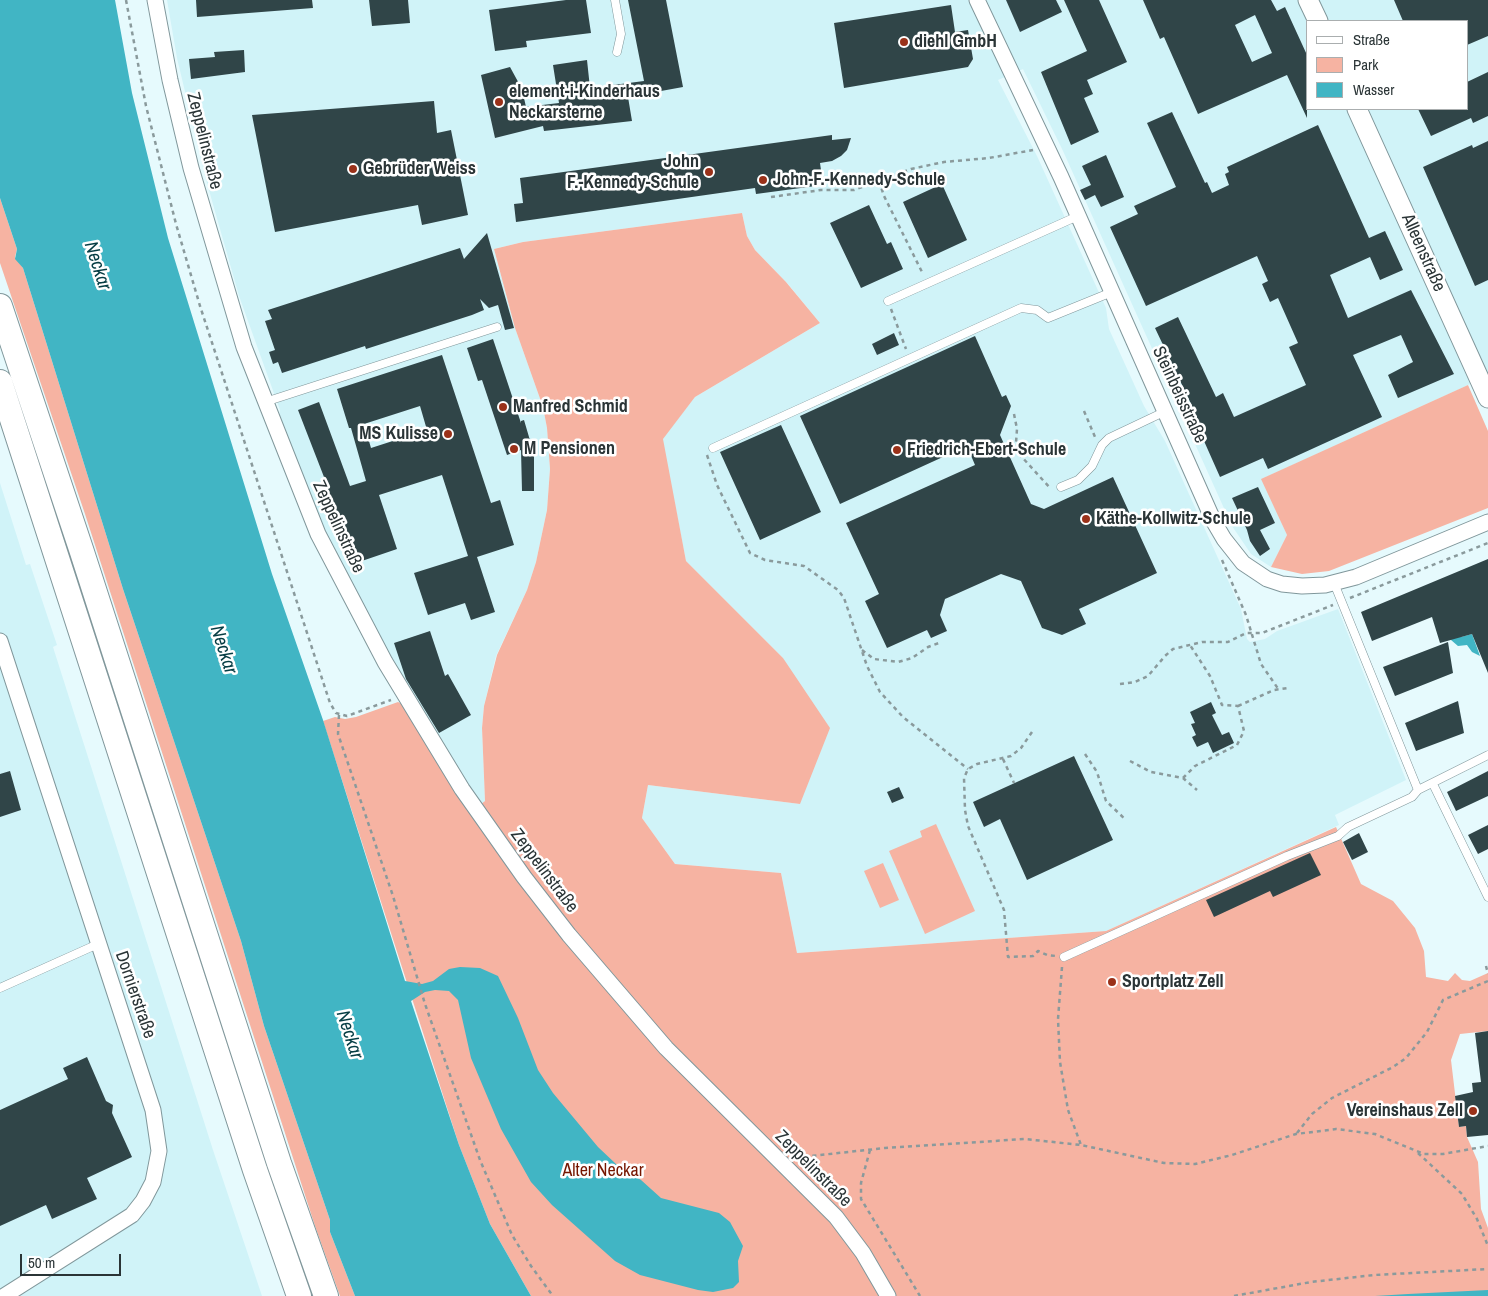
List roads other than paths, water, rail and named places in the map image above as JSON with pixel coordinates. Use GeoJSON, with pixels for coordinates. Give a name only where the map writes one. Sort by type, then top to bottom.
{"type":"FeatureCollection","features":[{"type":"Feature","properties":{"kind":"highway"},"geometry":{"type":"LineString","coordinates":[[0,306],[85,561],[279,1163],[326,1296]]}},
{"type":"Feature","properties":{"kind":"highway"},"geometry":{"type":"LineString","coordinates":[[0,382],[252,1161],[299,1296]]}},
{"type":"Feature","properties":{"kind":"street","name":"Zeppelinstraße"},"geometry":{"type":"LineString","coordinates":[[155,0],[170,80],[206,225],[244,347],[318,534],[385,662],[435,746],[481,817],[569,935],[666,1048],[836,1217],[863,1253],[888,1296]]}},
{"type":"Feature","properties":{"kind":"street","name":"Steinbeisstraße"},"geometry":{"type":"LineString","coordinates":[[977,0],[1046,144],[1219,531],[1243,563],[1260,575],[1282,584],[1302,586],[1334,583],[1364,574],[1421,548],[1488,522]]}},
{"type":"Feature","properties":{"kind":"street"},"geometry":{"type":"LineString","coordinates":[[1308,0],[1318,20]]}},
{"type":"Feature","properties":{"kind":"street","name":"Alleenstraße"},"geometry":{"type":"LineString","coordinates":[[1357,110],[1488,398]]}},
{"type":"Feature","properties":{"kind":"street","name":"Dornierstraße"},"geometry":{"type":"LineString","coordinates":[[0,643],[156,1120],[159,1151],[157,1171],[149,1192],[132,1215],[4,1296]]}},
{"type":"Feature","properties":{"kind":"lane"},"geometry":{"type":"LineString","coordinates":[[615,0],[622,34],[617,52]]}},
{"type":"Feature","properties":{"kind":"lane"},"geometry":{"type":"LineString","coordinates":[[888,301],[1078,216]]}},
{"type":"Feature","properties":{"kind":"lane"},"geometry":{"type":"LineString","coordinates":[[713,448],[1021,308],[1037,310],[1048,318],[1112,292]]}},
{"type":"Feature","properties":{"kind":"lane"},"geometry":{"type":"LineString","coordinates":[[265,402],[497,327]]}},
{"type":"Feature","properties":{"kind":"lane"},"geometry":{"type":"LineString","coordinates":[[1061,487],[1080,478],[1094,464],[1102,445],[1113,435],[1166,411]]}},
{"type":"Feature","properties":{"kind":"lane"},"geometry":{"type":"LineString","coordinates":[[1334,583],[1418,790]]}},
{"type":"Feature","properties":{"kind":"lane"},"geometry":{"type":"LineString","coordinates":[[1064,957],[1287,856],[1338,836],[1348,827],[1412,797],[1418,790],[1488,755]]}},
{"type":"Feature","properties":{"kind":"lane"},"geometry":{"type":"LineString","coordinates":[[1433,784],[1488,897]]}},
{"type":"Feature","properties":{"kind":"lane"},"geometry":{"type":"LineString","coordinates":[[0,988],[98,944]]}},
{"type":"Feature","properties":{"kind":"water","name":"Neckar"},"geometry":{"type":"Polygon","coordinates":[[[0,0],[115,0],[132,93],[168,238],[272,574],[323,720],[405,981],[422,984],[433,981],[449,969],[460,967],[480,968],[498,976],[518,1018],[538,1070],[553,1093],[598,1147],[616,1164],[641,1180],[661,1198],[719,1213],[730,1222],[743,1246],[738,1261],[739,1282],[733,1288],[713,1292],[698,1290],[640,1275],[615,1261],[552,1205],[531,1182],[501,1129],[471,1058],[458,1000],[449,991],[435,990],[425,992],[411,1001],[459,1145],[490,1224],[531,1296],[355,1296],[330,1232],[330,1220],[264,1026],[241,941],[123,589],[23,268],[15,259],[17,249],[0,198],[0,0]]]}},
{"type":"Feature","properties":{"kind":"water"},"geometry":{"type":"Polygon","coordinates":[[[1450,634],[1461,637],[1472,634],[1480,656],[1472,652],[1467,645],[1458,646],[1451,640],[1450,634]]]}},
{"type":"Feature","properties":{"kind":"water"},"geometry":{"type":"Polygon","coordinates":[[[1488,1290],[1488,1296],[1375,1296],[1408,1294],[1488,1290]]]}},
{"type":"Feature","properties":{"kind":"place","name":"diehl GmbH"},"geometry":{"type":"Point","coordinates":[904,42]}},
{"type":"Feature","properties":{"kind":"place","name":"element-i-Kinderhaus Neckarsterne"},"geometry":{"type":"Point","coordinates":[499,102]}},
{"type":"Feature","properties":{"kind":"place","name":"Gebrüder Weiss"},"geometry":{"type":"Point","coordinates":[353,169]}},
{"type":"Feature","properties":{"kind":"place","name":"John F.-Kennedy-Schule"},"geometry":{"type":"Point","coordinates":[709,172]}},
{"type":"Feature","properties":{"kind":"place","name":"John-F.-Kennedy-Schule"},"geometry":{"type":"Point","coordinates":[763,180]}},
{"type":"Feature","properties":{"kind":"place","name":"Manfred Schmid"},"geometry":{"type":"Point","coordinates":[503,407]}},
{"type":"Feature","properties":{"kind":"place","name":"MS Kulisse"},"geometry":{"type":"Point","coordinates":[448,434]}},
{"type":"Feature","properties":{"kind":"place","name":"M Pensionen"},"geometry":{"type":"Point","coordinates":[514,449]}},
{"type":"Feature","properties":{"kind":"place","name":"Friedrich-Ebert-Schule"},"geometry":{"type":"Point","coordinates":[897,450]}},
{"type":"Feature","properties":{"kind":"place","name":"Käthe-Kollwitz-Schule"},"geometry":{"type":"Point","coordinates":[1086,519]}},
{"type":"Feature","properties":{"kind":"place","name":"Sportplatz Zell"},"geometry":{"type":"Point","coordinates":[1112,982]}},
{"type":"Feature","properties":{"kind":"place","name":"Vereinshaus Zell"},"geometry":{"type":"Point","coordinates":[1473,1111]}},
{"type":"Feature","properties":{"kind":"park label","name":"Alter Neckar"},"geometry":{"type":"Point","coordinates":[603,1171]}}]}
